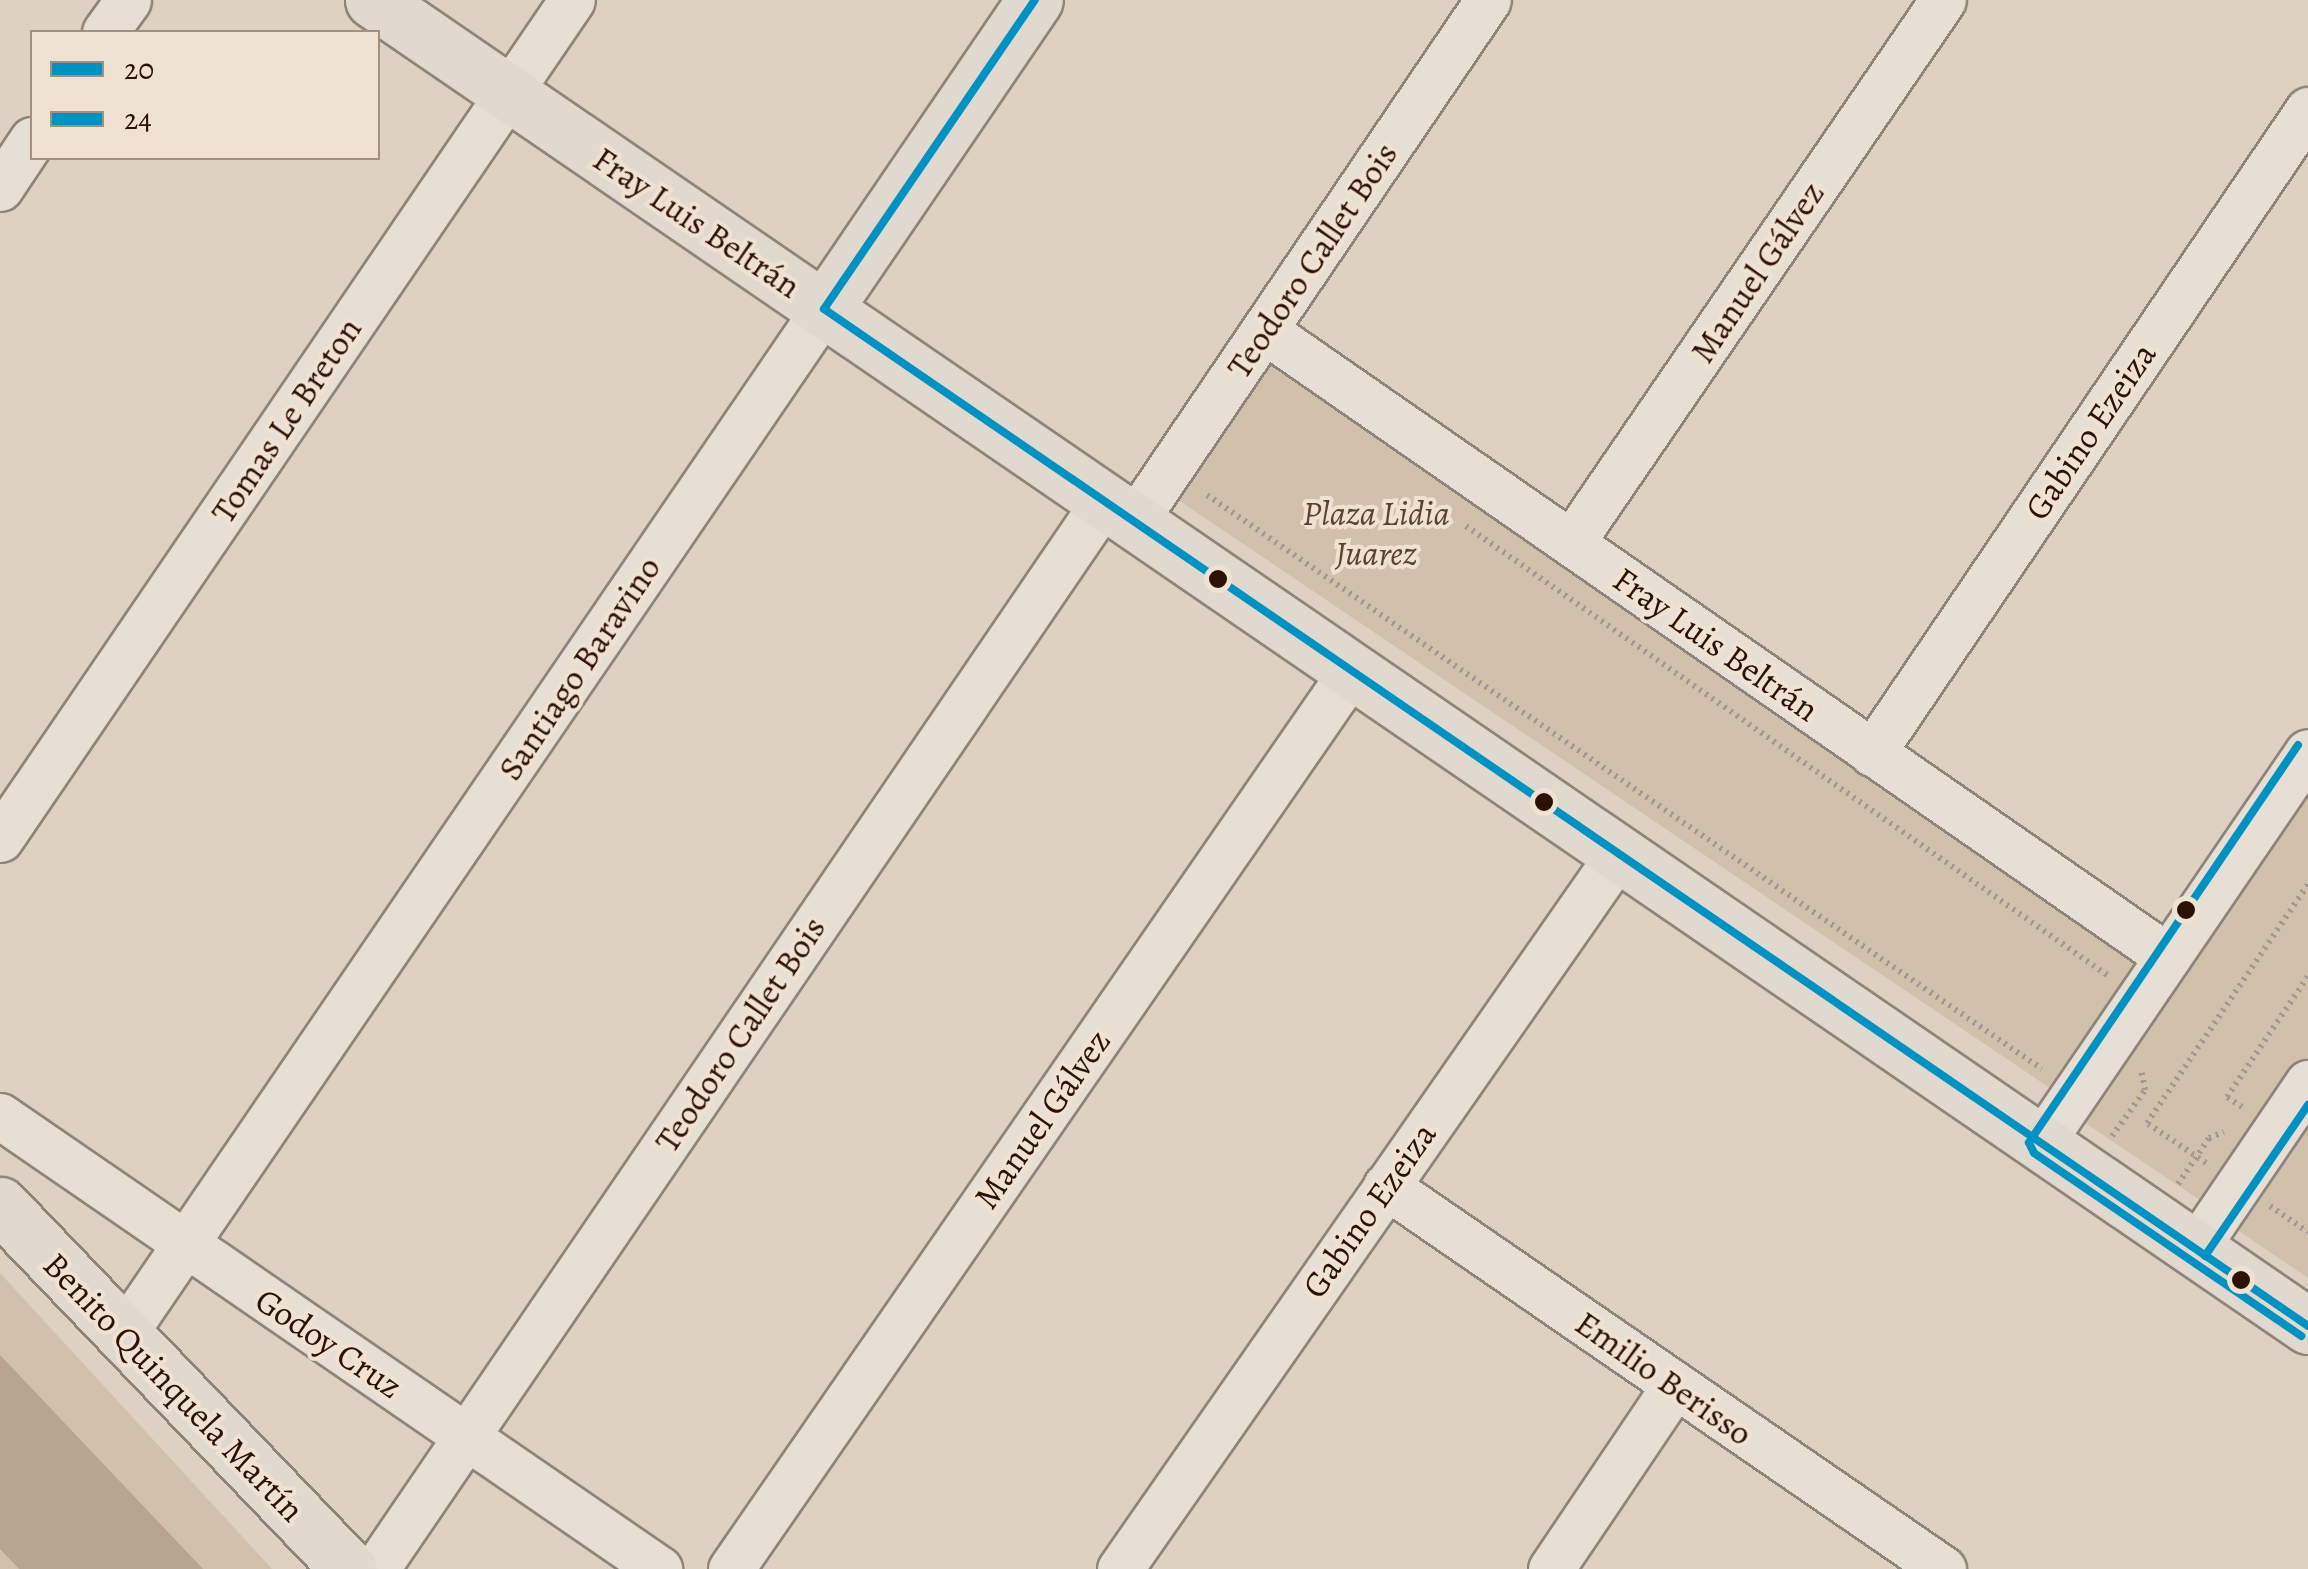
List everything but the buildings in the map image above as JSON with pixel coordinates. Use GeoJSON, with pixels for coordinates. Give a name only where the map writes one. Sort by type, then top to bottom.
{"type":"FeatureCollection","features":[{"type":"Feature","properties":{"kind":"main road","name":"Fray Luis Beltrán"},"geometry":{"type":"LineString","coordinates":[[373,0],[2308,1326]]}},
{"type":"Feature","properties":{"kind":"main road","name":"Santiago Baravino"},"geometry":{"type":"LineString","coordinates":[[824,309],[1035,0]]}},
{"type":"Feature","properties":{"kind":"main road","name":"Benito Quinquela Martín"},"geometry":{"type":"LineString","coordinates":[[0,1205],[350,1569]]}},
{"type":"Feature","properties":{"kind":"street"},"geometry":{"type":"LineString","coordinates":[[107,30],[128,0]]}},
{"type":"Feature","properties":{"kind":"street","name":"Tomas Le Breton"},"geometry":{"type":"LineString","coordinates":[[0,839],[572,0]]}},
{"type":"Feature","properties":{"kind":"street","name":"Teodoro Callet Bois"},"geometry":{"type":"LineString","coordinates":[[376,1569],[1120,510],[1264,330],[1488,0]]}},
{"type":"Feature","properties":{"kind":"street","name":"Manuel Gálvez"},"geometry":{"type":"LineString","coordinates":[[1571,543],[1942,0]]}},
{"type":"Feature","properties":{"kind":"street","name":"Gabino Ezeiza"},"geometry":{"type":"LineString","coordinates":[[1872,752],[2308,110]]}},
{"type":"Feature","properties":{"kind":"street"},"geometry":{"type":"LineString","coordinates":[[0,188],[30,143]]}},
{"type":"Feature","properties":{"kind":"street","name":"Santiago Baravino"},"geometry":{"type":"LineString","coordinates":[[123,1335],[824,309]]}},
{"type":"Feature","properties":{"kind":"street","name":"Fray Luis Beltrán"},"geometry":{"type":"LineString","coordinates":[[1264,330],[2168,957]]}},
{"type":"Feature","properties":{"kind":"street","name":"Manuel Gálvez"},"geometry":{"type":"LineString","coordinates":[[731,1569],[1353,669]]}},
{"type":"Feature","properties":{"kind":"street"},"geometry":{"type":"LineString","coordinates":[[2041,1142],[2308,752]]}},
{"type":"Feature","properties":{"kind":"street","name":"Gabino Ezeiza"},"geometry":{"type":"LineString","coordinates":[[1120,1569],[1620,852]]}},
{"type":"Feature","properties":{"kind":"street"},"geometry":{"type":"LineString","coordinates":[[2195,1249],[2308,1084]]}},
{"type":"Feature","properties":{"kind":"street","name":"Godoy Cruz"},"geometry":{"type":"LineString","coordinates":[[0,1116],[659,1569]]}},
{"type":"Feature","properties":{"kind":"street","name":"Emilio Berisso"},"geometry":{"type":"LineString","coordinates":[[1386,1186],[1942,1569]]}},
{"type":"Feature","properties":{"kind":"street"},"geometry":{"type":"LineString","coordinates":[[1551,1569],[1675,1385]]}},
{"type":"Feature","properties":{"kind":"path"},"geometry":{"type":"LineString","coordinates":[[1207,495],[1216,480]]}},
{"type":"Feature","properties":{"kind":"path"},"geometry":{"type":"LineString","coordinates":[[1120,510],[1207,495],[2046,1072],[2057,1056]]}},
{"type":"Feature","properties":{"kind":"path"},"geometry":{"type":"LineString","coordinates":[[1450,515],[2110,977],[2099,993]]}},
{"type":"Feature","properties":{"kind":"path"},"geometry":{"type":"LineString","coordinates":[[2147,1123],[2308,884]]}},
{"type":"Feature","properties":{"kind":"green space","name":"Plaza Lidia Juarez"},"geometry":{"type":"Polygon","coordinates":[[[1265,356],[2150,953],[2056,1092],[1171,495],[1265,356]]]}},
{"type":"Feature","properties":{"kind":"green space"},"geometry":{"type":"Polygon","coordinates":[[[2308,780],[2308,1057],[2207,1205],[2075,1116],[2308,780]]]}},
{"type":"Feature","properties":{"kind":"green space"},"geometry":{"type":"Polygon","coordinates":[[[2308,1112],[2308,1278],[2233,1227],[2308,1112]]]}},
{"type":"Feature","properties":{"kind":"green space"},"geometry":{"type":"Polygon","coordinates":[[[0,1273],[272,1569],[0,1569],[0,1273]]]}},
{"type":"Feature","properties":{"kind":"shaded area"},"geometry":{"type":"Polygon","coordinates":[[[0,1355],[203,1569],[19,1569],[0,1549],[0,1355]]]}},
{"type":"Feature","properties":{"kind":"transit line","name":"20"},"geometry":{"type":"LineString","coordinates":[[824,309],[1035,0]]}},
{"type":"Feature","properties":{"kind":"transit line","name":"20"},"geometry":{"type":"LineString","coordinates":[[824,309],[2308,1326]]}},
{"type":"Feature","properties":{"kind":"transit line","name":"24"},"geometry":{"type":"LineString","coordinates":[[2298,745],[2029,1143],[2034,1153],[2301,1336]]}},
{"type":"Feature","properties":{"kind":"transit line","name":"24"},"geometry":{"type":"LineString","coordinates":[[2205,1256],[2308,1105]]}}]}
